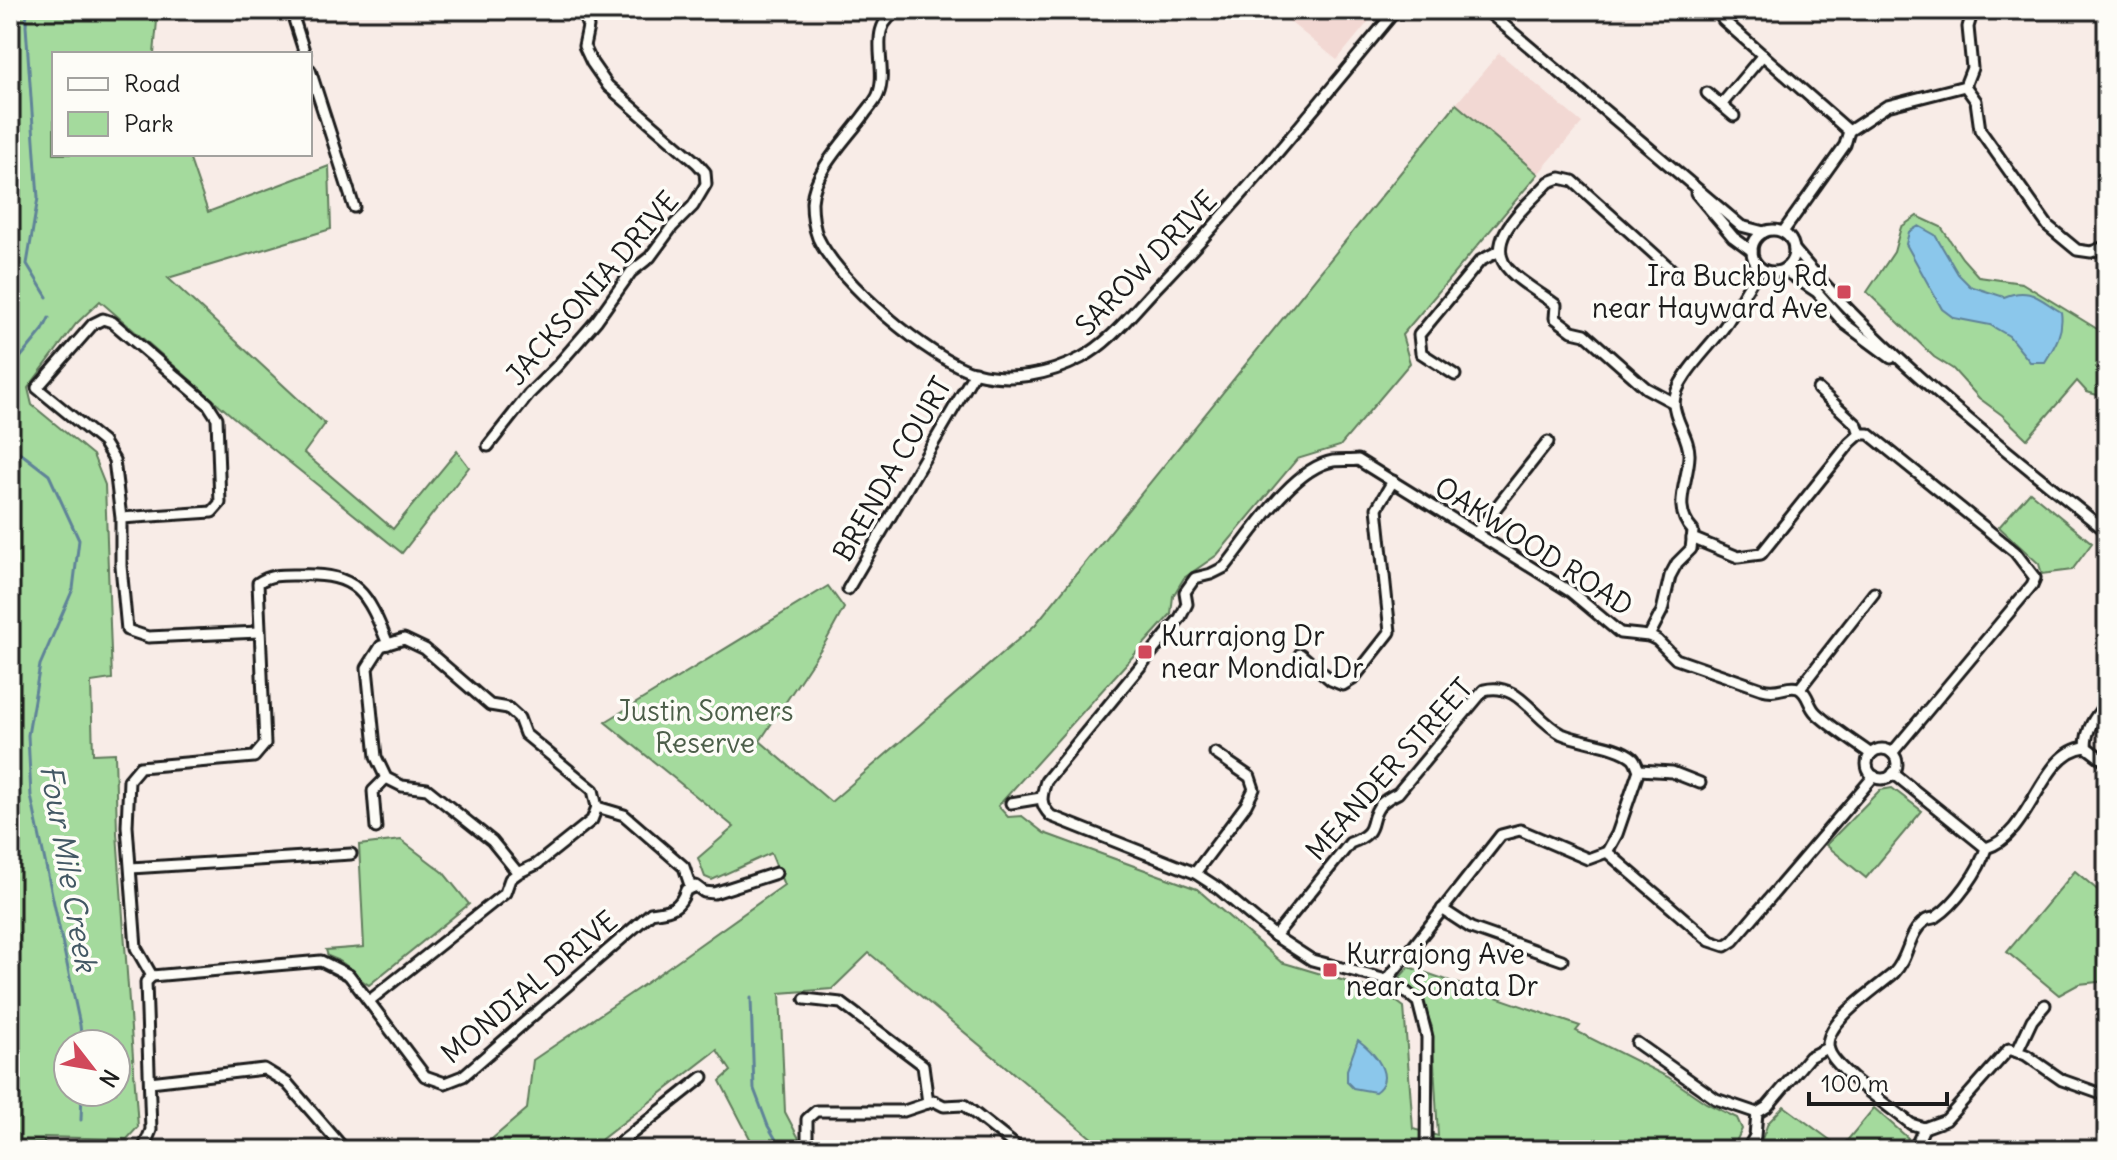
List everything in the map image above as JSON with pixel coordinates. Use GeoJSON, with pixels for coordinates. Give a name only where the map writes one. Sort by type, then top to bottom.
{"type":"FeatureCollection","features":[{"type":"Feature","properties":{"kind":"street"},"geometry":{"type":"LineString","coordinates":[[291,10],[304,52]]}},
{"type":"Feature","properties":{"kind":"street","name":"JACKSONIA DRIVE"},"geometry":{"type":"LineString","coordinates":[[488,446],[529,394],[597,320],[631,272],[650,257],[672,227],[693,206],[706,184],[705,172],[697,163],[608,86],[584,46],[588,27],[582,10]]}},
{"type":"Feature","properties":{"kind":"street","name":"SAROW DRIVE"},"geometry":{"type":"LineString","coordinates":[[901,10],[891,14],[880,29],[879,50],[883,71],[878,96],[819,178],[812,200],[817,236],[845,277],[928,348],[951,364],[999,377],[1028,376],[1058,368],[1083,357],[1107,339],[1213,229],[1396,10]]}},
{"type":"Feature","properties":{"kind":"street"},"geometry":{"type":"LineString","coordinates":[[1486,10],[1741,226],[1764,232],[1783,232],[1788,236],[1794,249],[1850,314],[1932,389]]}},
{"type":"Feature","properties":{"kind":"street"},"geometry":{"type":"LineString","coordinates":[[1719,10],[1723,20],[1849,131]]}},
{"type":"Feature","properties":{"kind":"street"},"geometry":{"type":"LineString","coordinates":[[1965,86],[1972,68],[1968,27],[1973,10]]}},
{"type":"Feature","properties":{"kind":"street"},"geometry":{"type":"LineString","coordinates":[[1721,105],[1763,55]]}},
{"type":"Feature","properties":{"kind":"street"},"geometry":{"type":"LineString","coordinates":[[312,76],[354,207]]}},
{"type":"Feature","properties":{"kind":"street"},"geometry":{"type":"LineString","coordinates":[[1783,232],[1845,145],[1849,131],[1887,106],[1965,86]]}},
{"type":"Feature","properties":{"kind":"street"},"geometry":{"type":"LineString","coordinates":[[1965,86],[1976,101],[1980,130],[2048,226],[2077,250],[2091,252],[2107,246]]}},
{"type":"Feature","properties":{"kind":"street"},"geometry":{"type":"LineString","coordinates":[[1707,93],[1734,116]]}},
{"type":"Feature","properties":{"kind":"street"},"geometry":{"type":"LineString","coordinates":[[1672,270],[1573,181],[1560,178],[1549,182],[1501,235],[1499,251],[1510,272],[1556,305],[1555,318],[1572,331],[1585,334],[1646,388],[1674,403]]}},
{"type":"Feature","properties":{"kind":"street"},"geometry":{"type":"LineString","coordinates":[[1685,179],[1733,237],[1752,251]]}},
{"type":"Feature","properties":{"kind":"street"},"geometry":{"type":"LineString","coordinates":[[1764,232],[1755,240],[1752,251],[1760,269],[1772,273],[1784,270],[1792,261],[1794,249]]}},
{"type":"Feature","properties":{"kind":"street"},"geometry":{"type":"LineString","coordinates":[[1455,375],[1421,353],[1419,335],[1480,261],[1499,251]]}},
{"type":"Feature","properties":{"kind":"street"},"geometry":{"type":"LineString","coordinates":[[1649,636],[1662,611],[1670,576],[1677,563],[1691,549],[1693,531],[1683,521],[1681,505],[1690,452],[1674,403],[1680,384],[1725,326],[1749,282],[1760,269]]}},
{"type":"Feature","properties":{"kind":"street"},"geometry":{"type":"LineString","coordinates":[[1784,270],[1817,292],[1845,324],[1932,389],[2107,532]]}},
{"type":"Feature","properties":{"kind":"street"},"geometry":{"type":"LineString","coordinates":[[121,518],[212,512],[220,503],[217,418],[208,404],[112,322],[103,319],[93,324],[37,388],[103,442],[114,460],[121,518],[121,566],[127,630],[148,637],[259,632]]}},
{"type":"Feature","properties":{"kind":"street","name":"BRENDA COURT"},"geometry":{"type":"LineString","coordinates":[[848,589],[975,372]]}},
{"type":"Feature","properties":{"kind":"street"},"geometry":{"type":"LineString","coordinates":[[1818,389],[1857,425],[1860,434]]}},
{"type":"Feature","properties":{"kind":"street"},"geometry":{"type":"LineString","coordinates":[[1692,538],[1738,557],[1761,554],[1860,434]]}},
{"type":"Feature","properties":{"kind":"street"},"geometry":{"type":"LineString","coordinates":[[1860,434],[1869,434],[2015,552],[2035,578],[1892,753]]}},
{"type":"Feature","properties":{"kind":"street"},"geometry":{"type":"LineString","coordinates":[[1476,533],[1548,442]]}},
{"type":"Feature","properties":{"kind":"street","name":"OAKWOOD ROAD"},"geometry":{"type":"LineString","coordinates":[[1041,798],[1046,781],[1180,618],[1187,604],[1185,592],[1195,578],[1225,567],[1286,492],[1307,472],[1331,461],[1358,460],[1571,592],[1620,633],[1649,636],[1676,659],[1774,692],[1788,687],[1800,688]]}},
{"type":"Feature","properties":{"kind":"street"},"geometry":{"type":"LineString","coordinates":[[1300,654],[1331,680],[1343,685],[1353,679],[1390,632],[1377,508],[1393,481]]}},
{"type":"Feature","properties":{"kind":"street"},"geometry":{"type":"LineString","coordinates":[[10,1150],[144,1150],[151,1130],[146,982],[152,976],[136,948],[127,826],[129,780],[140,767],[254,757],[265,744],[258,583],[269,575],[328,574],[356,585],[376,614],[388,644]]}},
{"type":"Feature","properties":{"kind":"street"},"geometry":{"type":"LineString","coordinates":[[1871,754],[1812,710],[1808,697],[1800,688],[1874,593]]}},
{"type":"Feature","properties":{"kind":"street"},"geometry":{"type":"LineString","coordinates":[[369,1001],[505,893],[510,879],[537,864],[592,820],[597,807],[593,790],[525,734],[519,718],[508,708],[490,705],[425,649],[404,639],[381,646],[367,668],[376,757],[386,778],[402,786],[427,789],[492,841],[518,873]]}},
{"type":"Feature","properties":{"kind":"street","name":"MEANDER STREET"},"geometry":{"type":"LineString","coordinates":[[1275,936],[1350,843],[1364,838],[1374,825],[1382,802],[1398,793],[1484,690],[1495,687],[1509,690],[1542,720],[1563,734],[1612,749],[1633,759],[1639,770]]}},
{"type":"Feature","properties":{"kind":"street"},"geometry":{"type":"LineString","coordinates":[[2086,747],[2086,735],[2091,723],[2107,702]]}},
{"type":"Feature","properties":{"kind":"street"},"geometry":{"type":"LineString","coordinates":[[1986,848],[1998,844],[2014,827],[2029,809],[2042,783],[2067,754],[2086,747],[2107,763]]}},
{"type":"Feature","properties":{"kind":"street"},"geometry":{"type":"LineString","coordinates":[[1880,749],[1892,753],[1897,764],[1893,773],[1882,779],[1874,776],[1867,765],[1871,754],[1880,749]]}},
{"type":"Feature","properties":{"kind":"street"},"geometry":{"type":"LineString","coordinates":[[1195,873],[1246,805],[1254,789],[1250,777],[1215,753]]}},
{"type":"Feature","properties":{"kind":"street"},"geometry":{"type":"LineString","coordinates":[[1387,980],[1501,835],[1520,830],[1588,859],[1607,852],[1617,834],[1639,770],[1672,772],[1700,783]]}},
{"type":"Feature","properties":{"kind":"street"},"geometry":{"type":"LineString","coordinates":[[1893,773],[1986,848]]}},
{"type":"Feature","properties":{"kind":"street"},"geometry":{"type":"LineString","coordinates":[[1607,852],[1710,941],[1725,946],[1733,941],[1874,776]]}},
{"type":"Feature","properties":{"kind":"street"},"geometry":{"type":"LineString","coordinates":[[376,828],[373,791],[386,778]]}},
{"type":"Feature","properties":{"kind":"street"},"geometry":{"type":"LineString","coordinates":[[1011,803],[1041,798],[1043,807],[1051,816],[1195,873],[1218,888],[1275,936],[1312,960],[1394,982],[1418,1002],[1427,1037],[1426,1150]]}},
{"type":"Feature","properties":{"kind":"street"},"geometry":{"type":"LineString","coordinates":[[597,807],[624,815],[684,867],[691,888],[696,886],[704,892],[714,893],[776,873]]}},
{"type":"Feature","properties":{"kind":"street"},"geometry":{"type":"LineString","coordinates":[[1986,848],[1982,862],[1959,894],[1936,917],[1924,921],[1912,936],[1907,955],[1893,973],[1843,1017],[1830,1036],[1827,1048],[1835,1063],[1911,1124],[1924,1128],[1946,1120],[2009,1049],[2026,1055],[2062,1080],[2107,1096]]}},
{"type":"Feature","properties":{"kind":"street"},"geometry":{"type":"LineString","coordinates":[[131,868],[351,854]]}},
{"type":"Feature","properties":{"kind":"street","name":"MONDIAL DRIVE"},"geometry":{"type":"LineString","coordinates":[[152,976],[321,961],[349,975],[425,1076],[445,1083],[463,1076],[651,913],[671,909],[681,902],[686,890],[691,888]]}},
{"type":"Feature","properties":{"kind":"street"},"geometry":{"type":"LineString","coordinates":[[1442,909],[1471,928],[1562,960]]}},
{"type":"Feature","properties":{"kind":"street"},"geometry":{"type":"LineString","coordinates":[[805,999],[841,1003],[923,1065],[928,1103]]}},
{"type":"Feature","properties":{"kind":"street"},"geometry":{"type":"LineString","coordinates":[[2017,1052],[2032,1020],[2045,1005]]}},
{"type":"Feature","properties":{"kind":"street"},"geometry":{"type":"LineString","coordinates":[[1637,1043],[1716,1099],[1757,1113],[1767,1107],[1809,1057],[1827,1048]]}},
{"type":"Feature","properties":{"kind":"street"},"geometry":{"type":"LineString","coordinates":[[150,1082],[264,1069],[287,1083],[345,1150]]}},
{"type":"Feature","properties":{"kind":"street"},"geometry":{"type":"LineString","coordinates":[[611,1150],[703,1077]]}},
{"type":"Feature","properties":{"kind":"street"},"geometry":{"type":"LineString","coordinates":[[811,1150],[807,1141],[807,1119],[816,1111],[904,1111],[928,1103],[964,1105],[1021,1150]]}},
{"type":"Feature","properties":{"kind":"street"},"geometry":{"type":"LineString","coordinates":[[1747,1150],[1755,1136],[1757,1113]]}},
{"type":"Feature","properties":{"kind":"street"},"geometry":{"type":"LineString","coordinates":[[1914,1150],[1924,1128]]}},
{"type":"Feature","properties":{"kind":"shaded area"},"geometry":{"type":"Polygon","coordinates":[[[1275,10],[1378,10],[1337,60],[1275,10]]]}},
{"type":"Feature","properties":{"kind":"shaded area"},"geometry":{"type":"Polygon","coordinates":[[[1499,53],[1582,123],[1538,174],[1456,104],[1499,53]]]}},
{"type":"Feature","properties":{"kind":"green space"},"geometry":{"type":"Polygon","coordinates":[[[10,10],[158,10],[154,52],[52,52],[52,156],[189,156],[208,212],[329,166],[331,229],[168,278],[325,424],[304,453],[393,529],[457,451],[469,467],[402,553],[232,416],[100,301],[76,324],[28,388],[32,405],[93,455],[105,485],[112,679],[91,682],[93,754],[115,753],[117,833],[131,1028],[52,1028],[52,1108],[132,1108],[132,1043],[138,1127],[127,1139],[44,1137],[45,1150],[10,1150],[10,10]]]}},
{"type":"Feature","properties":{"kind":"green space","name":"Justin Somers Reserve"},"geometry":{"type":"Polygon","coordinates":[[[1456,104],[1538,174],[1402,335],[1410,363],[1340,446],[1297,459],[1217,555],[1184,578],[1173,596],[1171,614],[998,806],[1008,817],[1022,816],[1044,833],[1197,889],[1281,962],[1385,993],[1404,1007],[1413,1129],[1438,1136],[1432,1027],[1421,997],[1399,978],[1409,967],[1580,1026],[1576,1031],[1668,1077],[1706,1103],[1737,1118],[1742,1129],[1732,1150],[1106,1150],[869,953],[832,989],[780,993],[785,1112],[805,1150],[756,1150],[720,1081],[731,1071],[717,1050],[602,1139],[594,1150],[479,1150],[527,1109],[533,1060],[784,885],[771,853],[712,880],[705,877],[698,858],[734,827],[605,722],[828,586],[844,608],[826,641],[760,741],[831,802],[1035,625],[1456,104]]]}},
{"type":"Feature","properties":{"kind":"green space"},"geometry":{"type":"Polygon","coordinates":[[[1917,216],[1941,227],[1979,277],[2022,283],[2107,335],[2107,398],[2087,392],[2077,381],[2027,439],[1979,398],[1953,369],[1934,357],[1867,292],[1894,252],[1901,227],[1917,216]]]}},
{"type":"Feature","properties":{"kind":"green space"},"geometry":{"type":"Polygon","coordinates":[[[2030,492],[2092,543],[2072,570],[2042,574],[2039,564],[1999,527],[2030,492]]]}},
{"type":"Feature","properties":{"kind":"green space"},"geometry":{"type":"Polygon","coordinates":[[[1892,788],[1922,811],[1866,878],[1826,845],[1880,790],[1892,788]]]}},
{"type":"Feature","properties":{"kind":"green space"},"geometry":{"type":"Polygon","coordinates":[[[401,840],[443,872],[469,904],[369,985],[328,956],[326,950],[364,947],[359,845],[401,840]]]}},
{"type":"Feature","properties":{"kind":"green space"},"geometry":{"type":"Polygon","coordinates":[[[2075,871],[2107,898],[2107,981],[2079,984],[2059,995],[2007,952],[2075,871]]]}},
{"type":"Feature","properties":{"kind":"green space"},"geometry":{"type":"Polygon","coordinates":[[[1784,1106],[1841,1148],[1874,1108],[1908,1138],[1902,1150],[1758,1150],[1768,1123],[1784,1106]]]}},
{"type":"Feature","properties":{"kind":"water"},"geometry":{"type":"Polygon","coordinates":[[[1919,226],[1935,235],[1958,274],[1970,286],[2004,297],[2028,293],[2061,312],[2060,332],[2045,362],[2030,362],[2009,336],[1990,325],[1954,318],[1942,309],[1906,244],[1909,232],[1919,226]]]}},
{"type":"Feature","properties":{"kind":"water"},"geometry":{"type":"Polygon","coordinates":[[[1358,1040],[1376,1057],[1383,1072],[1384,1079],[1375,1092],[1353,1088],[1347,1082],[1347,1070],[1358,1040]]]}},
{"type":"Feature","properties":{"kind":"waterway","name":"Four Mile Creek"},"geometry":{"type":"LineString","coordinates":[[27,10],[38,198],[27,264],[47,297]]}},
{"type":"Feature","properties":{"kind":"waterway","name":"Four Mile Creek"},"geometry":{"type":"LineString","coordinates":[[10,370],[43,330],[49,318]]}},
{"type":"Feature","properties":{"kind":"waterway","name":"Four Mile Creek"},"geometry":{"type":"LineString","coordinates":[[10,445],[49,475],[79,540],[73,589],[40,665],[28,735],[31,796],[80,1028]]}},
{"type":"Feature","properties":{"kind":"waterway"},"geometry":{"type":"LineString","coordinates":[[751,998],[754,1089],[768,1126],[782,1150]]}},
{"type":"Feature","properties":{"kind":"waterway","name":"Four Mile Creek"},"geometry":{"type":"LineString","coordinates":[[81,1108],[81,1120]]}},
{"type":"Feature","properties":{"kind":"place","name":"Ira Buckby Rd near Hayward Ave"},"geometry":{"type":"Point","coordinates":[1844,292]}},
{"type":"Feature","properties":{"kind":"place","name":"Kurrajong Dr near Mondial Dr"},"geometry":{"type":"Point","coordinates":[1145,652]}},
{"type":"Feature","properties":{"kind":"place","name":"Kurrajong Ave near Sonata Dr"},"geometry":{"type":"Point","coordinates":[1330,970]}}]}
